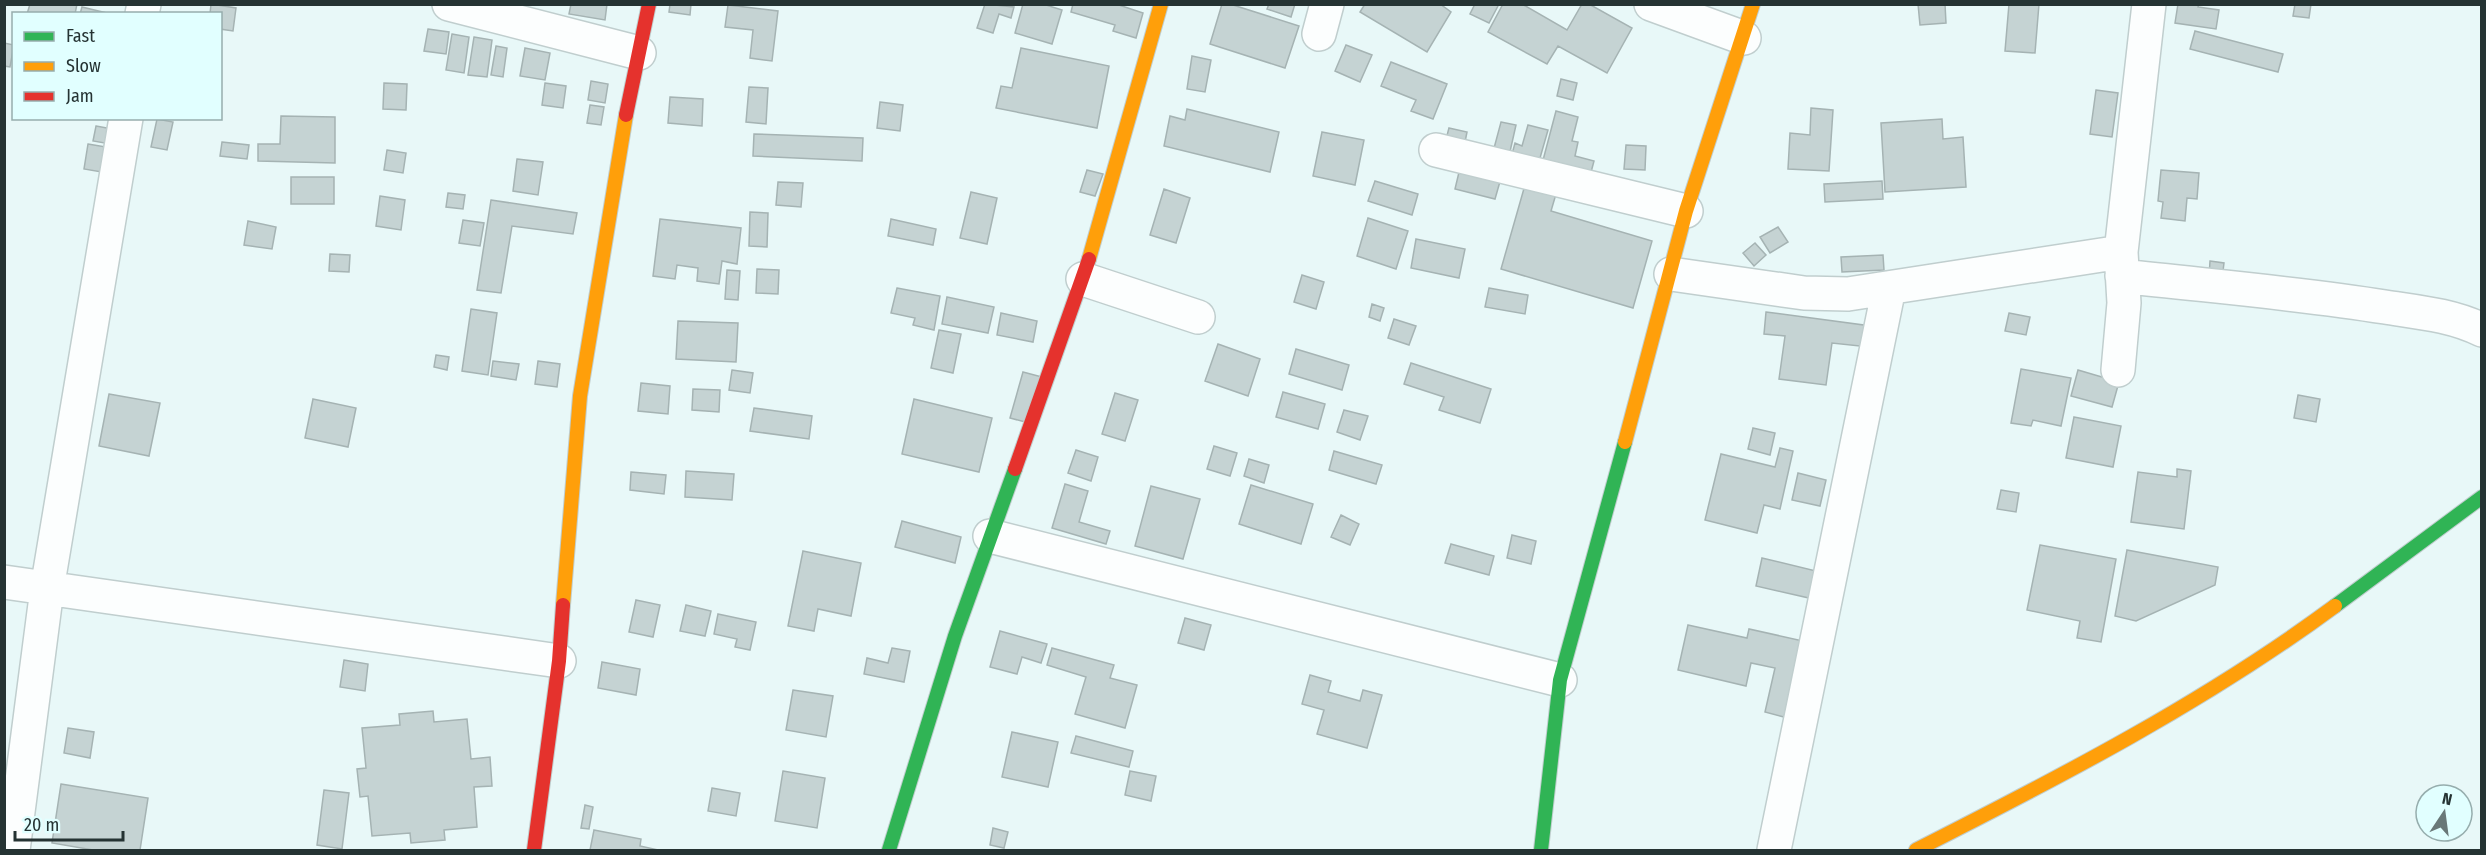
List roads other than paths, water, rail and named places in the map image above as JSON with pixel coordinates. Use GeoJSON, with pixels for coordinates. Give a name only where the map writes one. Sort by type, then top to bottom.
{"type":"FeatureCollection","features":[{"type":"Feature","properties":{"kind":"street"},"geometry":{"type":"LineString","coordinates":[[449,4],[639,53]]}},
{"type":"Feature","properties":{"kind":"street"},"geometry":{"type":"LineString","coordinates":[[534,850],[559,661],[580,396],[619,152],[649,4]]}},
{"type":"Feature","properties":{"kind":"street"},"geometry":{"type":"LineString","coordinates":[[889,850],[952,648],[990,536],[1034,420],[1083,279],[1161,4]]}},
{"type":"Feature","properties":{"kind":"street"},"geometry":{"type":"LineString","coordinates":[[1651,4],[1744,38]]}},
{"type":"Feature","properties":{"kind":"street"},"geometry":{"type":"LineString","coordinates":[[1541,850],[1560,680],[1671,274],[1686,211],[1744,38],[1753,4]]}},
{"type":"Feature","properties":{"kind":"street"},"geometry":{"type":"LineString","coordinates":[[2118,370],[2124,303],[2122,264],[2149,4]]}},
{"type":"Feature","properties":{"kind":"street"},"geometry":{"type":"LineString","coordinates":[[13,850],[46,589],[126,120]]}},
{"type":"Feature","properties":{"kind":"street"},"geometry":{"type":"LineString","coordinates":[[1436,150],[1686,211]]}},
{"type":"Feature","properties":{"kind":"street"},"geometry":{"type":"LineString","coordinates":[[1671,274],[1804,293],[1848,294],[2122,264],[2427,314],[2469,323],[2481,330]]}},
{"type":"Feature","properties":{"kind":"street"},"geometry":{"type":"LineString","coordinates":[[1083,279],[1198,317]]}},
{"type":"Feature","properties":{"kind":"street"},"geometry":{"type":"LineString","coordinates":[[1774,850],[1889,288]]}},
{"type":"Feature","properties":{"kind":"street"},"geometry":{"type":"LineString","coordinates":[[1916,850],[2093,760],[2281,646],[2481,497]]}},
{"type":"Feature","properties":{"kind":"street"},"geometry":{"type":"LineString","coordinates":[[990,536],[1560,680]]}},
{"type":"Feature","properties":{"kind":"street"},"geometry":{"type":"LineString","coordinates":[[4,582],[559,661]]}}]}
